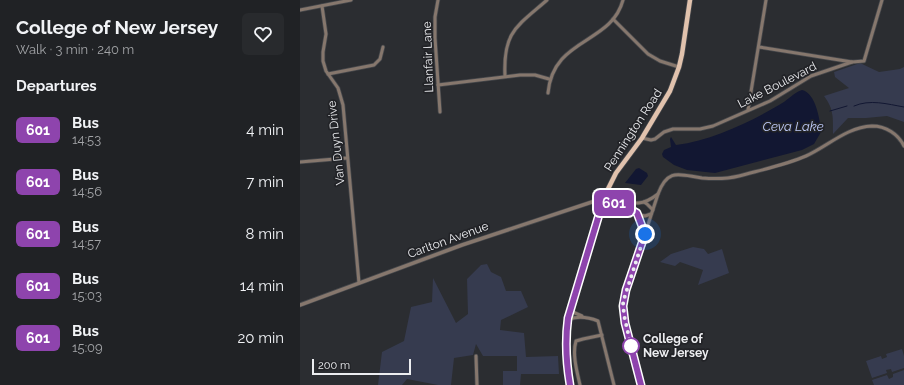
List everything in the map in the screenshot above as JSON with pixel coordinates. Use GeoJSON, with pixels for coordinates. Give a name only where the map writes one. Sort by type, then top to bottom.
{"type":"FeatureCollection","features":[{"type":"Feature","properties":{"kind":"main road","name":"Pennington Road"},"geometry":{"type":"LineString","coordinates":[[570,385],[566,355],[566,333],[568,319],[604,198],[616,173],[642,138],[664,102],[679,67],[690,0]]}},
{"type":"Feature","properties":{"kind":"street"},"geometry":{"type":"LineString","coordinates":[[300,10],[351,0]]}},
{"type":"Feature","properties":{"kind":"street","name":"Llanfair Lane"},"geometry":{"type":"LineString","coordinates":[[438,0],[435,33],[440,112]]}},
{"type":"Feature","properties":{"kind":"street"},"geometry":{"type":"LineString","coordinates":[[506,76],[505,52],[512,34],[523,20],[547,0]]}},
{"type":"Feature","properties":{"kind":"street"},"geometry":{"type":"LineString","coordinates":[[548,93],[550,79],[564,56],[605,27],[618,12],[623,0]]}},
{"type":"Feature","properties":{"kind":"street"},"geometry":{"type":"LineString","coordinates":[[748,110],[766,0]]}},
{"type":"Feature","properties":{"kind":"street"},"geometry":{"type":"LineString","coordinates":[[759,47],[852,62],[864,61],[882,0]]}},
{"type":"Feature","properties":{"kind":"street","name":"Van Duyn Drive"},"geometry":{"type":"LineString","coordinates":[[322,6],[326,34],[323,62],[328,74],[338,88],[342,99],[359,283]]}},
{"type":"Feature","properties":{"kind":"street"},"geometry":{"type":"LineString","coordinates":[[613,19],[648,54],[660,61],[679,67]]}},
{"type":"Feature","properties":{"kind":"street"},"geometry":{"type":"LineString","coordinates":[[328,74],[377,64],[383,47]]}},
{"type":"Feature","properties":{"kind":"street","name":"Lake Boulevard"},"geometry":{"type":"LineString","coordinates":[[642,138],[651,140],[673,128],[695,130],[706,128],[780,96],[811,76],[852,62]]}},
{"type":"Feature","properties":{"kind":"street"},"geometry":{"type":"LineString","coordinates":[[438,86],[527,74],[550,79]]}},
{"type":"Feature","properties":{"kind":"street"},"geometry":{"type":"LineString","coordinates":[[641,385],[625,323],[623,306],[626,290],[658,194],[663,182],[669,176],[677,174],[713,179],[738,176],[804,157],[839,137],[866,127],[879,127],[892,132],[899,138],[904,146]]}},
{"type":"Feature","properties":{"kind":"street"},"geometry":{"type":"LineString","coordinates":[[300,162],[348,158]]}},
{"type":"Feature","properties":{"kind":"street"},"geometry":{"type":"LineString","coordinates":[[604,198],[612,197],[633,203],[644,202],[658,194]]}},
{"type":"Feature","properties":{"kind":"street"},"geometry":{"type":"LineString","coordinates":[[604,198],[645,216],[651,214]]}},
{"type":"Feature","properties":{"kind":"street","name":"Carlton Avenue"},"geometry":{"type":"LineString","coordinates":[[300,305],[462,245],[604,198]]}},
{"type":"Feature","properties":{"kind":"street"},"geometry":{"type":"LineString","coordinates":[[644,202],[653,210]]}},
{"type":"Feature","properties":{"kind":"street"},"geometry":{"type":"LineString","coordinates":[[637,213],[645,234]]}},
{"type":"Feature","properties":{"kind":"street"},"geometry":{"type":"LineString","coordinates":[[571,309],[583,317],[598,321],[613,385]]}},
{"type":"Feature","properties":{"kind":"street"},"geometry":{"type":"LineString","coordinates":[[568,319],[583,317]]}},
{"type":"Feature","properties":{"kind":"street"},"geometry":{"type":"LineString","coordinates":[[580,385],[576,364],[576,341],[582,338],[602,335]]}},
{"type":"Feature","properties":{"kind":"street"},"geometry":{"type":"LineString","coordinates":[[476,356],[477,385]]}},
{"type":"Feature","properties":{"kind":"shaded area"},"geometry":{"type":"Polygon","coordinates":[[[860,63],[879,72],[904,67],[904,122],[887,116],[848,118],[833,134],[833,118],[830,105],[824,96],[849,88],[835,77],[834,72],[860,63]]]}},
{"type":"Feature","properties":{"kind":"shaded area"},"geometry":{"type":"Polygon","coordinates":[[[693,247],[704,249],[708,254],[722,249],[729,273],[698,285],[703,270],[680,262],[675,266],[660,262],[671,254],[693,247]]]}},
{"type":"Feature","properties":{"kind":"shaded area"},"geometry":{"type":"Polygon","coordinates":[[[487,264],[491,272],[501,277],[506,291],[521,291],[528,307],[501,320],[500,330],[524,333],[526,357],[558,356],[559,374],[521,374],[520,385],[503,385],[503,371],[517,371],[517,356],[483,356],[476,344],[473,355],[454,358],[451,385],[438,385],[407,379],[402,385],[378,385],[382,352],[404,341],[411,307],[432,302],[433,278],[456,323],[468,314],[467,279],[481,265],[487,264]]]}},
{"type":"Feature","properties":{"kind":"shaded area"},"geometry":{"type":"Polygon","coordinates":[[[902,349],[904,356],[904,368],[892,372],[891,369],[886,370],[887,373],[872,378],[866,361],[881,356],[882,359],[887,357],[886,354],[902,349]]]}},
{"type":"Feature","properties":{"kind":"shaded area"},"geometry":{"type":"Polygon","coordinates":[[[904,370],[904,385],[874,385],[872,380],[887,375],[889,379],[893,377],[893,374],[904,370]]]}},
{"type":"Feature","properties":{"kind":"water","name":"Ceva Lake"},"geometry":{"type":"Polygon","coordinates":[[[802,90],[807,92],[814,101],[820,121],[821,132],[814,144],[802,150],[715,173],[687,170],[674,165],[663,157],[662,154],[664,150],[671,147],[671,137],[676,145],[689,143],[716,135],[755,118],[802,90]]]}},
{"type":"Feature","properties":{"kind":"water"},"geometry":{"type":"Polygon","coordinates":[[[639,168],[647,173],[648,176],[641,185],[625,183],[636,169],[639,168]]]}},
{"type":"Feature","properties":{"kind":"waterway"},"geometry":{"type":"LineString","coordinates":[[854,106],[872,102],[904,107]]}},
{"type":"Feature","properties":{"kind":"waterway"},"geometry":{"type":"LineString","coordinates":[[830,111],[847,106]]}},
{"type":"Feature","properties":{"kind":"bus line","name":"601"},"geometry":{"type":"LineString","coordinates":[[570,385],[565,344],[568,318],[604,198],[637,213],[645,234],[626,290],[623,306],[625,323],[641,385]]}},
{"type":"Feature","properties":{"kind":"place","name":"College of New Jersey"},"geometry":{"type":"Point","coordinates":[631,346]}},
{"type":"Feature","properties":{"kind":"route"},"geometry":{"type":"LineString","coordinates":[[631,346],[623,310],[623,302],[645,234]]}}]}
